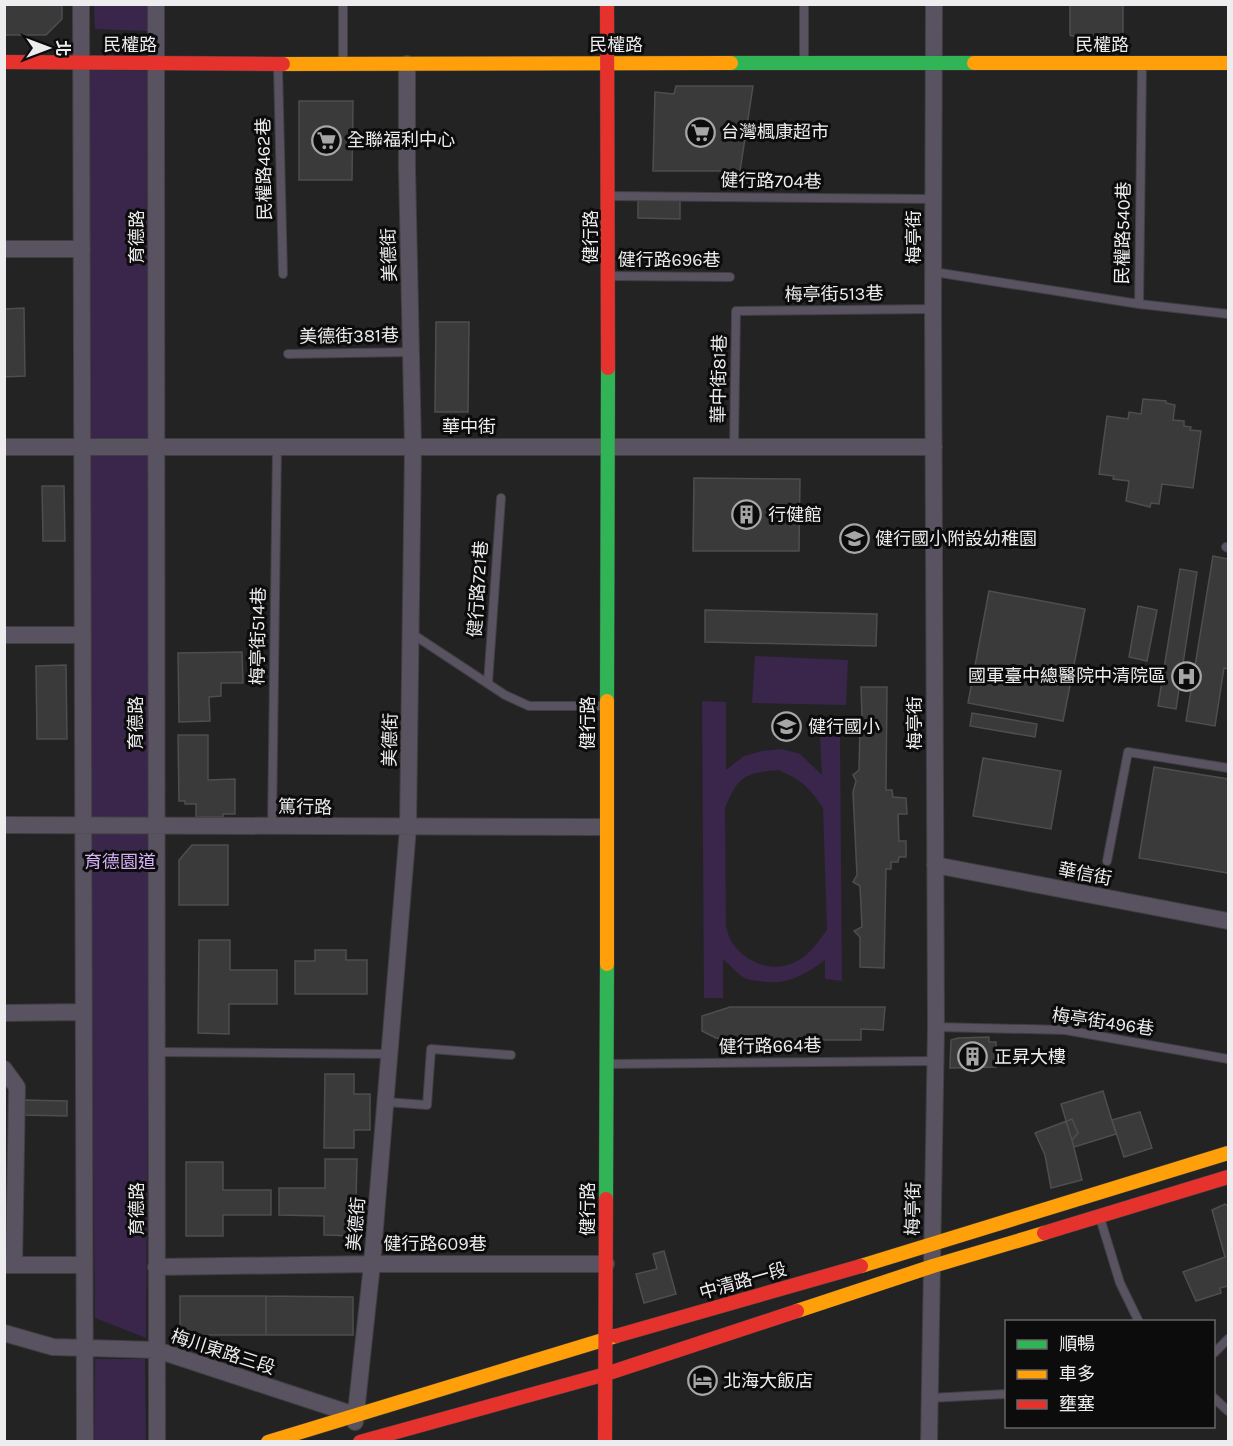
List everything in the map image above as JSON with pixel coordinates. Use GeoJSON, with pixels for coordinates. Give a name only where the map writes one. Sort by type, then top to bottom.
{"type":"FeatureCollection","features":[{"type":"Feature","properties":{"kind":"street"},"geometry":{"type":"LineString","coordinates":[[81,4],[85,1442]]}},
{"type":"Feature","properties":{"kind":"street","name":"育德路"},"geometry":{"type":"LineString","coordinates":[[156,4],[158,63],[155,447],[157,1442]]}},
{"type":"Feature","properties":{"kind":"street","name":"健行路"},"geometry":{"type":"LineString","coordinates":[[605,1442],[609,276],[607,4]]}},
{"type":"Feature","properties":{"kind":"street","name":"梅亭街"},"geometry":{"type":"LineString","coordinates":[[929,1442],[936,1027],[934,4]]}},
{"type":"Feature","properties":{"kind":"street","name":"民權路"},"geometry":{"type":"LineString","coordinates":[[4,62],[1228,63]]}},
{"type":"Feature","properties":{"kind":"street","name":"美德街"},"geometry":{"type":"LineString","coordinates":[[354,1442],[372,1264],[408,828],[413,447],[407,63]]}},
{"type":"Feature","properties":{"kind":"street"},"geometry":{"type":"LineString","coordinates":[[4,249],[82,249]]}},
{"type":"Feature","properties":{"kind":"street","name":"華中街"},"geometry":{"type":"LineString","coordinates":[[4,447],[934,447]]}},
{"type":"Feature","properties":{"kind":"street"},"geometry":{"type":"LineString","coordinates":[[4,635],[83,635]]}},
{"type":"Feature","properties":{"kind":"street","name":"篤行路"},"geometry":{"type":"LineString","coordinates":[[4,825],[156,824],[408,828],[606,826]]}},
{"type":"Feature","properties":{"kind":"street","name":"華信街"},"geometry":{"type":"LineString","coordinates":[[935,865],[1228,921]]}},
{"type":"Feature","properties":{"kind":"street"},"geometry":{"type":"LineString","coordinates":[[4,1013],[84,1012]]}},
{"type":"Feature","properties":{"kind":"street"},"geometry":{"type":"LineString","coordinates":[[4,1069],[17,1087],[10,1120],[9,1265],[84,1265]]}},
{"type":"Feature","properties":{"kind":"street","name":"中清路一段"},"geometry":{"type":"LineString","coordinates":[[268,1442],[607,1339],[932,1245],[1228,1154]]}},
{"type":"Feature","properties":{"kind":"street"},"geometry":{"type":"LineString","coordinates":[[360,1442],[606,1374],[933,1266],[1099,1214],[1228,1177]]}},
{"type":"Feature","properties":{"kind":"street","name":"健行路609巷"},"geometry":{"type":"LineString","coordinates":[[156,1267],[606,1264]]}},
{"type":"Feature","properties":{"kind":"street","name":"梅川東路三段"},"geometry":{"type":"LineString","coordinates":[[4,1333],[53,1347],[157,1350],[356,1415]]}},
{"type":"Feature","properties":{"kind":"lane"},"geometry":{"type":"LineString","coordinates":[[343,4],[343,63]]}},
{"type":"Feature","properties":{"kind":"lane"},"geometry":{"type":"LineString","coordinates":[[804,4],[804,63]]}},
{"type":"Feature","properties":{"kind":"lane","name":"民權路462巷"},"geometry":{"type":"LineString","coordinates":[[278,63],[283,274]]}},
{"type":"Feature","properties":{"kind":"lane","name":"民權路540巷"},"geometry":{"type":"LineString","coordinates":[[934,272],[1139,304],[1142,63]]}},
{"type":"Feature","properties":{"kind":"lane","name":"健行路704巷"},"geometry":{"type":"LineString","coordinates":[[609,196],[933,199]]}},
{"type":"Feature","properties":{"kind":"lane","name":"健行路696巷"},"geometry":{"type":"LineString","coordinates":[[609,276],[730,277]]}},
{"type":"Feature","properties":{"kind":"lane"},"geometry":{"type":"LineString","coordinates":[[1139,304],[1228,314]]}},
{"type":"Feature","properties":{"kind":"lane","name":"梅亭街513巷"},"geometry":{"type":"LineString","coordinates":[[736,311],[933,309]]}},
{"type":"Feature","properties":{"kind":"lane","name":"華中街81巷"},"geometry":{"type":"LineString","coordinates":[[734,447],[736,311]]}},
{"type":"Feature","properties":{"kind":"lane","name":"美德街381巷"},"geometry":{"type":"LineString","coordinates":[[288,354],[411,352]]}},
{"type":"Feature","properties":{"kind":"lane","name":"梅亭街514巷"},"geometry":{"type":"LineString","coordinates":[[272,826],[277,447]]}},
{"type":"Feature","properties":{"kind":"lane","name":"健行路721巷"},"geometry":{"type":"LineString","coordinates":[[488,683],[501,498]]}},
{"type":"Feature","properties":{"kind":"lane","name":"健行路721巷"},"geometry":{"type":"LineString","coordinates":[[410,633],[505,695],[529,706],[606,706]]}},
{"type":"Feature","properties":{"kind":"lane"},"geometry":{"type":"LineString","coordinates":[[1107,861],[1128,752],[1228,768]]}},
{"type":"Feature","properties":{"kind":"lane","name":"梅亭街496巷"},"geometry":{"type":"LineString","coordinates":[[936,1027],[1065,1030],[1228,1059]]}},
{"type":"Feature","properties":{"kind":"lane"},"geometry":{"type":"LineString","coordinates":[[386,1102],[428,1105],[431,1049],[511,1055]]}},
{"type":"Feature","properties":{"kind":"lane"},"geometry":{"type":"LineString","coordinates":[[155,1052],[390,1054]]}},
{"type":"Feature","properties":{"kind":"lane","name":"健行路664巷"},"geometry":{"type":"LineString","coordinates":[[606,1064],[935,1061]]}},
{"type":"Feature","properties":{"kind":"lane"},"geometry":{"type":"LineString","coordinates":[[1099,1214],[1120,1283],[1138,1320]]}},
{"type":"Feature","properties":{"kind":"lane"},"geometry":{"type":"LineString","coordinates":[[1215,1352],[1228,1339]]}},
{"type":"Feature","properties":{"kind":"lane"},"geometry":{"type":"LineString","coordinates":[[930,1398],[1005,1394]]}},
{"type":"Feature","properties":{"kind":"lane"},"geometry":{"type":"LineString","coordinates":[[1215,1399],[1228,1411]]}},
{"type":"Feature","properties":{"kind":"green space"},"geometry":{"type":"Polygon","coordinates":[[[94,5],[147,5],[147,31],[95,29],[94,5]]]}},
{"type":"Feature","properties":{"kind":"green space"},"geometry":{"type":"Polygon","coordinates":[[[87,70],[149,71],[150,441],[88,442],[87,70]]]}},
{"type":"Feature","properties":{"kind":"green space","name":"育德園道"},"geometry":{"type":"Polygon","coordinates":[[[88,456],[150,456],[149,818],[89,818],[88,456]]]}},
{"type":"Feature","properties":{"kind":"green space"},"geometry":{"type":"Polygon","coordinates":[[[755,656],[848,660],[846,705],[752,703],[755,656]]]}},
{"type":"Feature","properties":{"kind":"green space"},"geometry":{"type":"Polygon","coordinates":[[[702,701],[726,702],[726,770],[744,756],[782,749],[800,754],[822,775],[820,736],[840,736],[842,981],[825,979],[825,960],[794,978],[768,982],[746,979],[723,959],[723,998],[704,998],[702,701]],[[778,770],[766,771],[744,778],[734,789],[725,808],[726,927],[732,942],[740,952],[758,963],[777,967],[797,961],[806,955],[827,930],[823,808],[804,785],[778,770]]]}},
{"type":"Feature","properties":{"kind":"green space","name":"育德園道"},"geometry":{"type":"Polygon","coordinates":[[[89,831],[150,831],[146,1338],[95,1318],[89,831]]]}},
{"type":"Feature","properties":{"kind":"green space"},"geometry":{"type":"Polygon","coordinates":[[[95,1359],[145,1359],[146,1441],[94,1441],[95,1359]]]}},
{"type":"Feature","properties":{"kind":"building"},"geometry":{"type":"Polygon","coordinates":[[[4,4],[62,4],[62,19],[46,35],[4,35],[4,4]]]}},
{"type":"Feature","properties":{"kind":"building"},"geometry":{"type":"Polygon","coordinates":[[[1070,4],[1123,4],[1123,36],[1070,35],[1070,4]]]}},
{"type":"Feature","properties":{"kind":"building","name":"台灣楓康超市"},"geometry":{"type":"Polygon","coordinates":[[[676,86],[753,86],[740,171],[653,171],[655,92],[674,94],[676,86]]]}},
{"type":"Feature","properties":{"kind":"building","name":"全聯福利中心"},"geometry":{"type":"Polygon","coordinates":[[[299,101],[353,101],[352,180],[299,180],[299,101]]]}},
{"type":"Feature","properties":{"kind":"building"},"geometry":{"type":"Polygon","coordinates":[[[638,199],[680,200],[680,219],[638,218],[638,199]]]}},
{"type":"Feature","properties":{"kind":"building"},"geometry":{"type":"Polygon","coordinates":[[[24,308],[25,376],[4,377],[4,309],[24,308]]]}},
{"type":"Feature","properties":{"kind":"building"},"geometry":{"type":"Polygon","coordinates":[[[436,322],[469,322],[468,412],[435,412],[436,322]]]}},
{"type":"Feature","properties":{"kind":"building"},"geometry":{"type":"Polygon","coordinates":[[[1143,399],[1166,401],[1166,403],[1175,405],[1173,420],[1184,421],[1184,426],[1191,427],[1190,430],[1201,431],[1193,488],[1162,484],[1159,504],[1151,503],[1150,507],[1126,501],[1129,481],[1099,474],[1107,416],[1128,419],[1129,412],[1141,414],[1143,399]]]}},
{"type":"Feature","properties":{"kind":"building","name":"行健館"},"geometry":{"type":"Polygon","coordinates":[[[694,478],[800,479],[799,551],[693,551],[694,478]]]}},
{"type":"Feature","properties":{"kind":"building"},"geometry":{"type":"Polygon","coordinates":[[[42,486],[64,486],[65,541],[43,541],[42,486]]]}},
{"type":"Feature","properties":{"kind":"building"},"geometry":{"type":"Polygon","coordinates":[[[1213,556],[1228,559],[1228,669],[1224,668],[1215,726],[1186,721],[1213,556]]]}},
{"type":"Feature","properties":{"kind":"building"},"geometry":{"type":"Polygon","coordinates":[[[1180,569],[1197,572],[1176,709],[1158,706],[1180,569]]]}},
{"type":"Feature","properties":{"kind":"building"},"geometry":{"type":"Polygon","coordinates":[[[989,591],[1085,609],[1063,721],[968,703],[989,591]]]}},
{"type":"Feature","properties":{"kind":"building"},"geometry":{"type":"Polygon","coordinates":[[[1138,606],[1157,610],[1147,661],[1129,657],[1138,606]]]}},
{"type":"Feature","properties":{"kind":"building"},"geometry":{"type":"Polygon","coordinates":[[[705,610],[877,614],[876,646],[705,642],[705,610]]]}},
{"type":"Feature","properties":{"kind":"building"},"geometry":{"type":"Polygon","coordinates":[[[242,652],[243,683],[221,683],[221,696],[209,697],[210,721],[179,722],[178,653],[242,652]]]}},
{"type":"Feature","properties":{"kind":"building"},"geometry":{"type":"Polygon","coordinates":[[[66,665],[67,739],[37,739],[36,666],[66,665]]]}},
{"type":"Feature","properties":{"kind":"building"},"geometry":{"type":"Polygon","coordinates":[[[861,687],[887,687],[886,790],[892,790],[893,797],[906,798],[907,814],[898,814],[899,841],[906,841],[906,857],[899,857],[898,862],[891,862],[891,869],[886,869],[884,968],[860,967],[860,937],[854,931],[862,927],[860,886],[853,882],[857,875],[853,792],[856,781],[853,775],[859,770],[860,728],[856,724],[857,719],[862,716],[861,687]]]}},
{"type":"Feature","properties":{"kind":"building"},"geometry":{"type":"Polygon","coordinates":[[[972,713],[1037,724],[1035,737],[970,726],[972,713]]]}},
{"type":"Feature","properties":{"kind":"building"},"geometry":{"type":"Polygon","coordinates":[[[178,735],[208,735],[208,780],[235,779],[235,814],[223,814],[223,817],[196,817],[196,804],[185,804],[185,801],[179,801],[178,735]]]}},
{"type":"Feature","properties":{"kind":"building"},"geometry":{"type":"Polygon","coordinates":[[[983,758],[1061,771],[1051,829],[973,816],[983,758]]]}},
{"type":"Feature","properties":{"kind":"building"},"geometry":{"type":"Polygon","coordinates":[[[1154,767],[1228,779],[1228,873],[1139,858],[1154,767]]]}},
{"type":"Feature","properties":{"kind":"building"},"geometry":{"type":"Polygon","coordinates":[[[192,845],[228,845],[228,905],[179,905],[179,860],[192,845]]]}},
{"type":"Feature","properties":{"kind":"building"},"geometry":{"type":"Polygon","coordinates":[[[199,940],[230,940],[230,970],[277,970],[277,1004],[229,1004],[229,1034],[198,1033],[199,940]]]}},
{"type":"Feature","properties":{"kind":"building"},"geometry":{"type":"Polygon","coordinates":[[[315,950],[346,950],[346,960],[367,960],[367,994],[295,994],[295,961],[315,961],[315,950]]]}},
{"type":"Feature","properties":{"kind":"building"},"geometry":{"type":"Polygon","coordinates":[[[730,1007],[885,1007],[883,1030],[861,1029],[861,1040],[729,1040],[716,1038],[702,1031],[702,1016],[730,1007]]]}},
{"type":"Feature","properties":{"kind":"building","name":"正昇大樓"},"geometry":{"type":"Polygon","coordinates":[[[989,1037],[989,1042],[996,1042],[996,1067],[950,1068],[951,1040],[989,1037]]]}},
{"type":"Feature","properties":{"kind":"building"},"geometry":{"type":"Polygon","coordinates":[[[325,1074],[354,1074],[354,1094],[370,1094],[370,1130],[354,1130],[354,1148],[324,1148],[325,1074]]]}},
{"type":"Feature","properties":{"kind":"building"},"geometry":{"type":"Polygon","coordinates":[[[1103,1091],[1116,1134],[1074,1147],[1061,1104],[1103,1091]]]}},
{"type":"Feature","properties":{"kind":"building"},"geometry":{"type":"Polygon","coordinates":[[[23,1100],[67,1101],[67,1116],[23,1115],[23,1100]]]}},
{"type":"Feature","properties":{"kind":"building"},"geometry":{"type":"Polygon","coordinates":[[[1140,1112],[1152,1148],[1124,1157],[1112,1120],[1140,1112]]]}},
{"type":"Feature","properties":{"kind":"building"},"geometry":{"type":"Polygon","coordinates":[[[1072,1119],[1078,1133],[1072,1140],[1082,1180],[1051,1188],[1045,1155],[1035,1133],[1072,1119]]]}},
{"type":"Feature","properties":{"kind":"building"},"geometry":{"type":"Polygon","coordinates":[[[325,1159],[357,1159],[355,1236],[324,1235],[324,1216],[279,1215],[279,1188],[325,1188],[325,1159]]]}},
{"type":"Feature","properties":{"kind":"building"},"geometry":{"type":"Polygon","coordinates":[[[186,1162],[223,1162],[223,1190],[271,1190],[271,1215],[223,1215],[223,1236],[186,1236],[186,1162]]]}},
{"type":"Feature","properties":{"kind":"building"},"geometry":{"type":"Polygon","coordinates":[[[1225,1204],[1228,1206],[1228,1286],[1220,1288],[1221,1293],[1196,1301],[1183,1272],[1225,1257],[1212,1210],[1225,1204]]]}},
{"type":"Feature","properties":{"kind":"building"},"geometry":{"type":"Polygon","coordinates":[[[664,1251],[676,1294],[644,1303],[636,1274],[657,1269],[653,1254],[664,1251]]]}},
{"type":"Feature","properties":{"kind":"building"},"geometry":{"type":"Polygon","coordinates":[[[180,1296],[266,1296],[266,1335],[180,1335],[180,1296]]]}},
{"type":"Feature","properties":{"kind":"building"},"geometry":{"type":"Polygon","coordinates":[[[266,1296],[353,1297],[353,1335],[266,1335],[266,1296]]]}},
{"type":"Feature","properties":{"kind":"traffic: fast"},"geometry":{"type":"LineString","coordinates":[[731,63],[974,63]]}},
{"type":"Feature","properties":{"kind":"traffic: fast"},"geometry":{"type":"LineString","coordinates":[[607,701],[608,368]]}},
{"type":"Feature","properties":{"kind":"traffic: fast"},"geometry":{"type":"LineString","coordinates":[[606,1199],[607,964]]}},
{"type":"Feature","properties":{"kind":"traffic: slow"},"geometry":{"type":"LineString","coordinates":[[283,64],[731,63]]}},
{"type":"Feature","properties":{"kind":"traffic: slow"},"geometry":{"type":"LineString","coordinates":[[974,63],[1228,63]]}},
{"type":"Feature","properties":{"kind":"traffic: slow"},"geometry":{"type":"LineString","coordinates":[[607,701],[607,964]]}},
{"type":"Feature","properties":{"kind":"traffic: slow"},"geometry":{"type":"LineString","coordinates":[[861,1266],[1228,1153]]}},
{"type":"Feature","properties":{"kind":"traffic: slow"},"geometry":{"type":"LineString","coordinates":[[797,1311],[933,1266],[1044,1233]]}},
{"type":"Feature","properties":{"kind":"traffic: slow"},"geometry":{"type":"LineString","coordinates":[[268,1442],[616,1336]]}},
{"type":"Feature","properties":{"kind":"traffic: jam"},"geometry":{"type":"LineString","coordinates":[[607,4],[608,368]]}},
{"type":"Feature","properties":{"kind":"traffic: jam"},"geometry":{"type":"LineString","coordinates":[[4,62],[283,64]]}},
{"type":"Feature","properties":{"kind":"traffic: jam"},"geometry":{"type":"LineString","coordinates":[[1044,1233],[1228,1177]]}},
{"type":"Feature","properties":{"kind":"traffic: jam"},"geometry":{"type":"LineString","coordinates":[[605,1442],[606,1199]]}},
{"type":"Feature","properties":{"kind":"traffic: jam"},"geometry":{"type":"LineString","coordinates":[[616,1336],[861,1266]]}},
{"type":"Feature","properties":{"kind":"traffic: jam"},"geometry":{"type":"LineString","coordinates":[[360,1442],[606,1374],[797,1311]]}},
{"type":"Feature","properties":{"kind":"place","name":"台灣楓康超市"},"geometry":{"type":"Point","coordinates":[700,132]}},
{"type":"Feature","properties":{"kind":"place","name":"全聯福利中心"},"geometry":{"type":"Point","coordinates":[326,140]}},
{"type":"Feature","properties":{"kind":"place","name":"行健館"},"geometry":{"type":"Point","coordinates":[747,515]}},
{"type":"Feature","properties":{"kind":"place","name":"健行國小附設幼稚園"},"geometry":{"type":"Point","coordinates":[854,539]}},
{"type":"Feature","properties":{"kind":"place","name":"國軍臺中總醫院中清院區"},"geometry":{"type":"Point","coordinates":[1187,676]}},
{"type":"Feature","properties":{"kind":"place","name":"健行國小"},"geometry":{"type":"Point","coordinates":[787,727]}},
{"type":"Feature","properties":{"kind":"place","name":"正昇大樓"},"geometry":{"type":"Point","coordinates":[973,1057]}},
{"type":"Feature","properties":{"kind":"place","name":"北海大飯店"},"geometry":{"type":"Point","coordinates":[702,1381]}}]}
